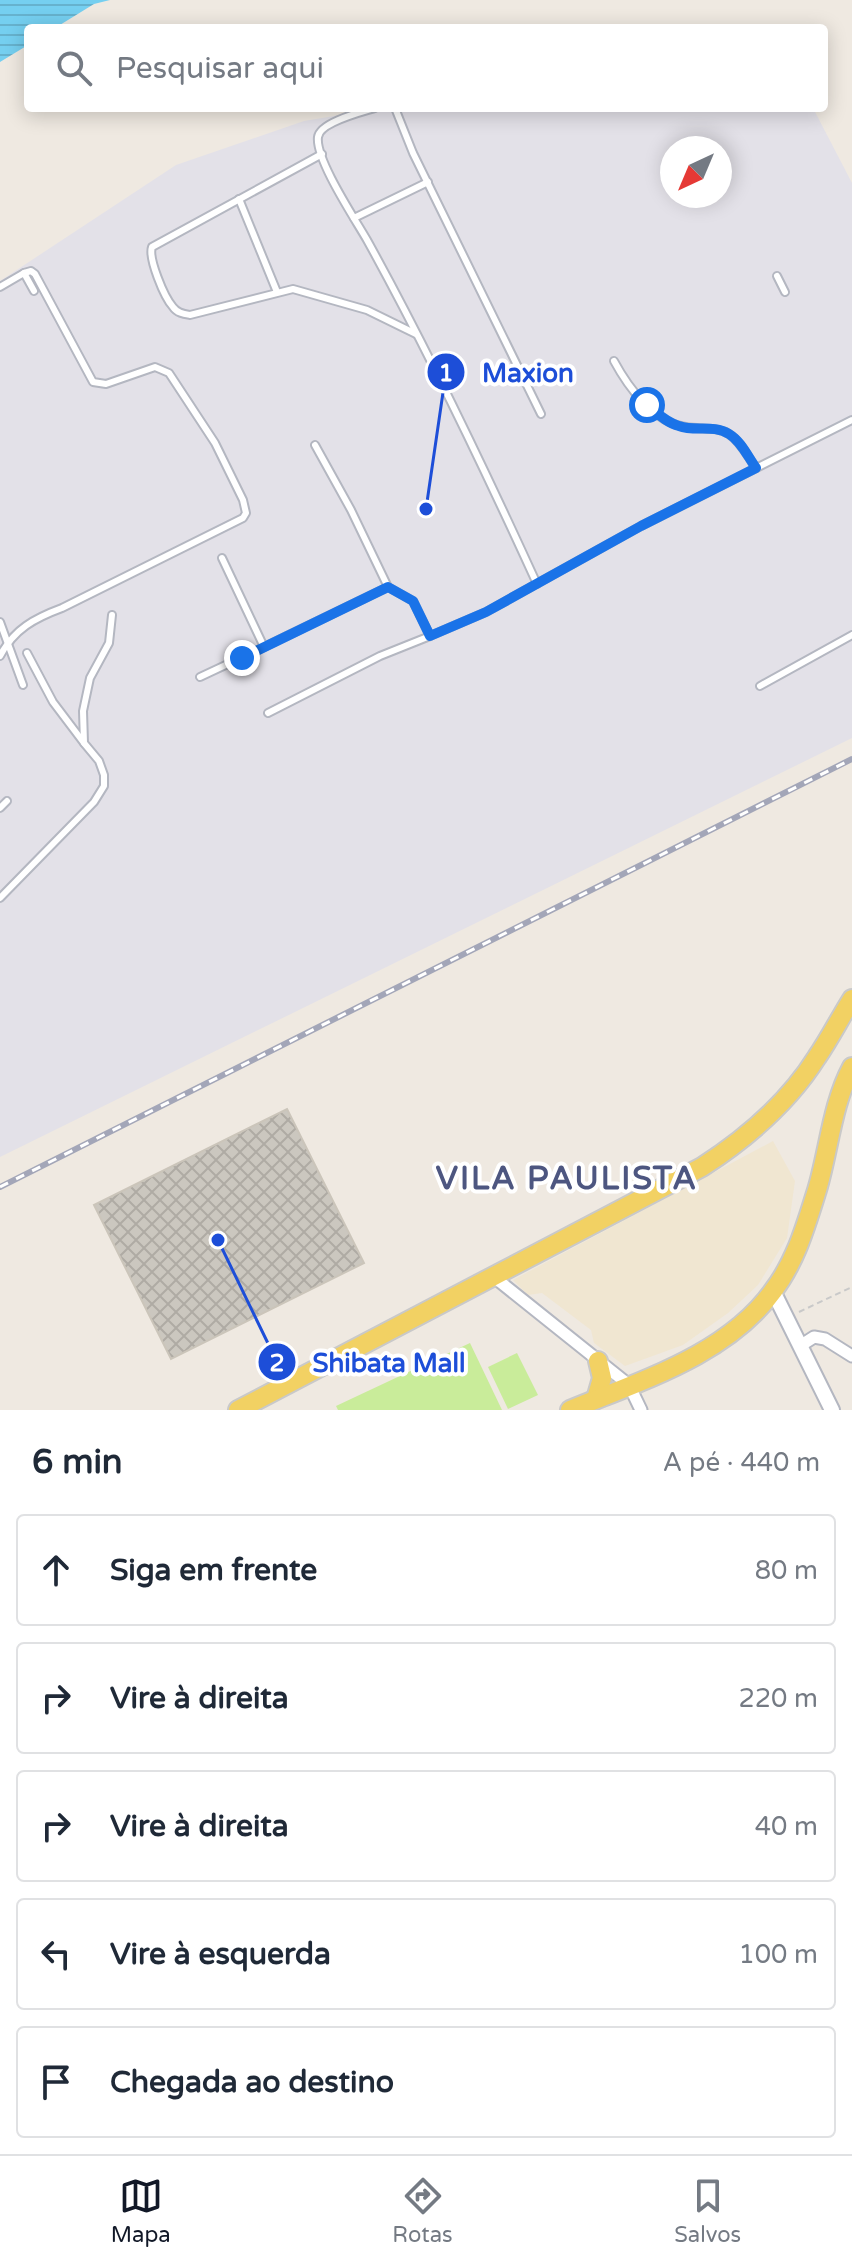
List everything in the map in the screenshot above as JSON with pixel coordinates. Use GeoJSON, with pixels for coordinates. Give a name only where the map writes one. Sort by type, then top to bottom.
{"type":"FeatureCollection","features":[{"type":"Feature","properties":{"kind":"main road"},"geometry":{"type":"LineString","coordinates":[[238,1410],[702,1167],[731,1148],[757,1127],[803,1077],[849,1009]]}},
{"type":"Feature","properties":{"kind":"main road"},"geometry":{"type":"LineString","coordinates":[[570,1410],[699,1353],[737,1328],[773,1291],[799,1246],[852,1067]]}},
{"type":"Feature","properties":{"kind":"main road"},"geometry":{"type":"LineString","coordinates":[[596,1399],[602,1378],[598,1361]]}},
{"type":"Feature","properties":{"kind":"street"},"geometry":{"type":"LineString","coordinates":[[494,1277],[629,1385],[641,1410]]}},
{"type":"Feature","properties":{"kind":"street"},"geometry":{"type":"LineString","coordinates":[[773,1291],[832,1410]]}},
{"type":"Feature","properties":{"kind":"street"},"geometry":{"type":"LineString","coordinates":[[800,1346],[814,1337],[825,1339],[852,1356]]}},
{"type":"Feature","properties":{"kind":"lane"},"geometry":{"type":"LineString","coordinates":[[364,112],[320,131],[317,140],[325,167],[468,435],[537,584]]}},
{"type":"Feature","properties":{"kind":"lane"},"geometry":{"type":"LineString","coordinates":[[397,112],[541,414]]}},
{"type":"Feature","properties":{"kind":"lane"},"geometry":{"type":"LineString","coordinates":[[322,154],[159,243],[149,252],[172,307],[190,315],[293,289],[341,301],[388,319],[416,334]]}},
{"type":"Feature","properties":{"kind":"lane"},"geometry":{"type":"LineString","coordinates":[[354,218],[428,182]]}},
{"type":"Feature","properties":{"kind":"lane"},"geometry":{"type":"LineString","coordinates":[[239,199],[277,292]]}},
{"type":"Feature","properties":{"kind":"lane"},"geometry":{"type":"LineString","coordinates":[[0,287],[28,270],[35,274],[93,382],[106,384],[155,367],[169,373],[215,443],[243,500],[246,513],[243,518],[62,608],[37,617],[8,641],[0,656]]}},
{"type":"Feature","properties":{"kind":"lane"},"geometry":{"type":"LineString","coordinates":[[24,273],[34,291]]}},
{"type":"Feature","properties":{"kind":"lane"},"geometry":{"type":"LineString","coordinates":[[777,276],[785,292]]}},
{"type":"Feature","properties":{"kind":"lane"},"geometry":{"type":"LineString","coordinates":[[614,361],[631,390],[662,417],[679,427],[712,428],[728,433],[756,468]]}},
{"type":"Feature","properties":{"kind":"lane"},"geometry":{"type":"LineString","coordinates":[[268,713],[380,656],[486,612],[641,526],[852,420]]}},
{"type":"Feature","properties":{"kind":"lane"},"geometry":{"type":"LineString","coordinates":[[315,445],[388,587],[413,601],[430,636]]}},
{"type":"Feature","properties":{"kind":"lane"},"geometry":{"type":"LineString","coordinates":[[222,558],[264,647]]}},
{"type":"Feature","properties":{"kind":"lane"},"geometry":{"type":"LineString","coordinates":[[200,677],[388,587]]}},
{"type":"Feature","properties":{"kind":"lane"},"geometry":{"type":"LineString","coordinates":[[84,743],[85,695],[109,643],[112,615]]}},
{"type":"Feature","properties":{"kind":"lane"},"geometry":{"type":"LineString","coordinates":[[0,622],[23,685]]}},
{"type":"Feature","properties":{"kind":"lane"},"geometry":{"type":"LineString","coordinates":[[760,686],[852,635]]}},
{"type":"Feature","properties":{"kind":"lane"},"geometry":{"type":"LineString","coordinates":[[0,898],[94,802],[104,786],[99,761],[53,702],[27,653]]}},
{"type":"Feature","properties":{"kind":"lane"},"geometry":{"type":"LineString","coordinates":[[0,808],[7,801]]}},
{"type":"Feature","properties":{"kind":"path"},"geometry":{"type":"LineString","coordinates":[[787,1317],[852,1287]]}},
{"type":"Feature","properties":{"kind":"shaded area"},"geometry":{"type":"Polygon","coordinates":[[[358,112],[815,112],[852,183],[852,738],[0,1157],[0,281],[176,165],[304,121],[358,112]]]}},
{"type":"Feature","properties":{"kind":"shaded area"},"geometry":{"type":"Polygon","coordinates":[[[773,1141],[795,1181],[787,1238],[758,1285],[728,1313],[683,1345],[625,1366],[594,1343],[591,1330],[542,1293],[528,1295],[513,1280],[773,1141]]]}},
{"type":"Feature","properties":{"kind":"green space"},"geometry":{"type":"Polygon","coordinates":[[[470,1343],[502,1410],[338,1410],[336,1406],[470,1343]]]}},
{"type":"Feature","properties":{"kind":"green space"},"geometry":{"type":"Polygon","coordinates":[[[517,1353],[538,1395],[508,1409],[488,1367],[517,1353]]]}},
{"type":"Feature","properties":{"kind":"water"},"geometry":{"type":"Polygon","coordinates":[[[0,0],[110,0],[94,4],[62,24],[24,24],[24,47],[0,62],[0,0]]]}},
{"type":"Feature","properties":{"kind":"building"},"geometry":{"type":"Polygon","coordinates":[[[287,1109],[364,1263],[171,1359],[94,1205],[287,1109]]]}},
{"type":"Feature","properties":{"kind":"railway"},"geometry":{"type":"LineString","coordinates":[[0,1187],[852,759]]}},
{"type":"Feature","properties":{"kind":"place","name":"Maxion"},"geometry":{"type":"Point","coordinates":[426,509]}},
{"type":"Feature","properties":{"kind":"place","name":"Shibata Mall"},"geometry":{"type":"Point","coordinates":[218,1240]}},
{"type":"Feature","properties":{"kind":"district","name":"VILA PAULISTA"},"geometry":{"type":"Point","coordinates":[567,1179]}},
{"type":"Feature","properties":{"kind":"route"},"geometry":{"type":"LineString","coordinates":[[242,658],[388,587],[413,601],[430,636],[486,612],[641,526],[756,468],[728,433],[712,428],[679,427],[647,405]]}}]}
